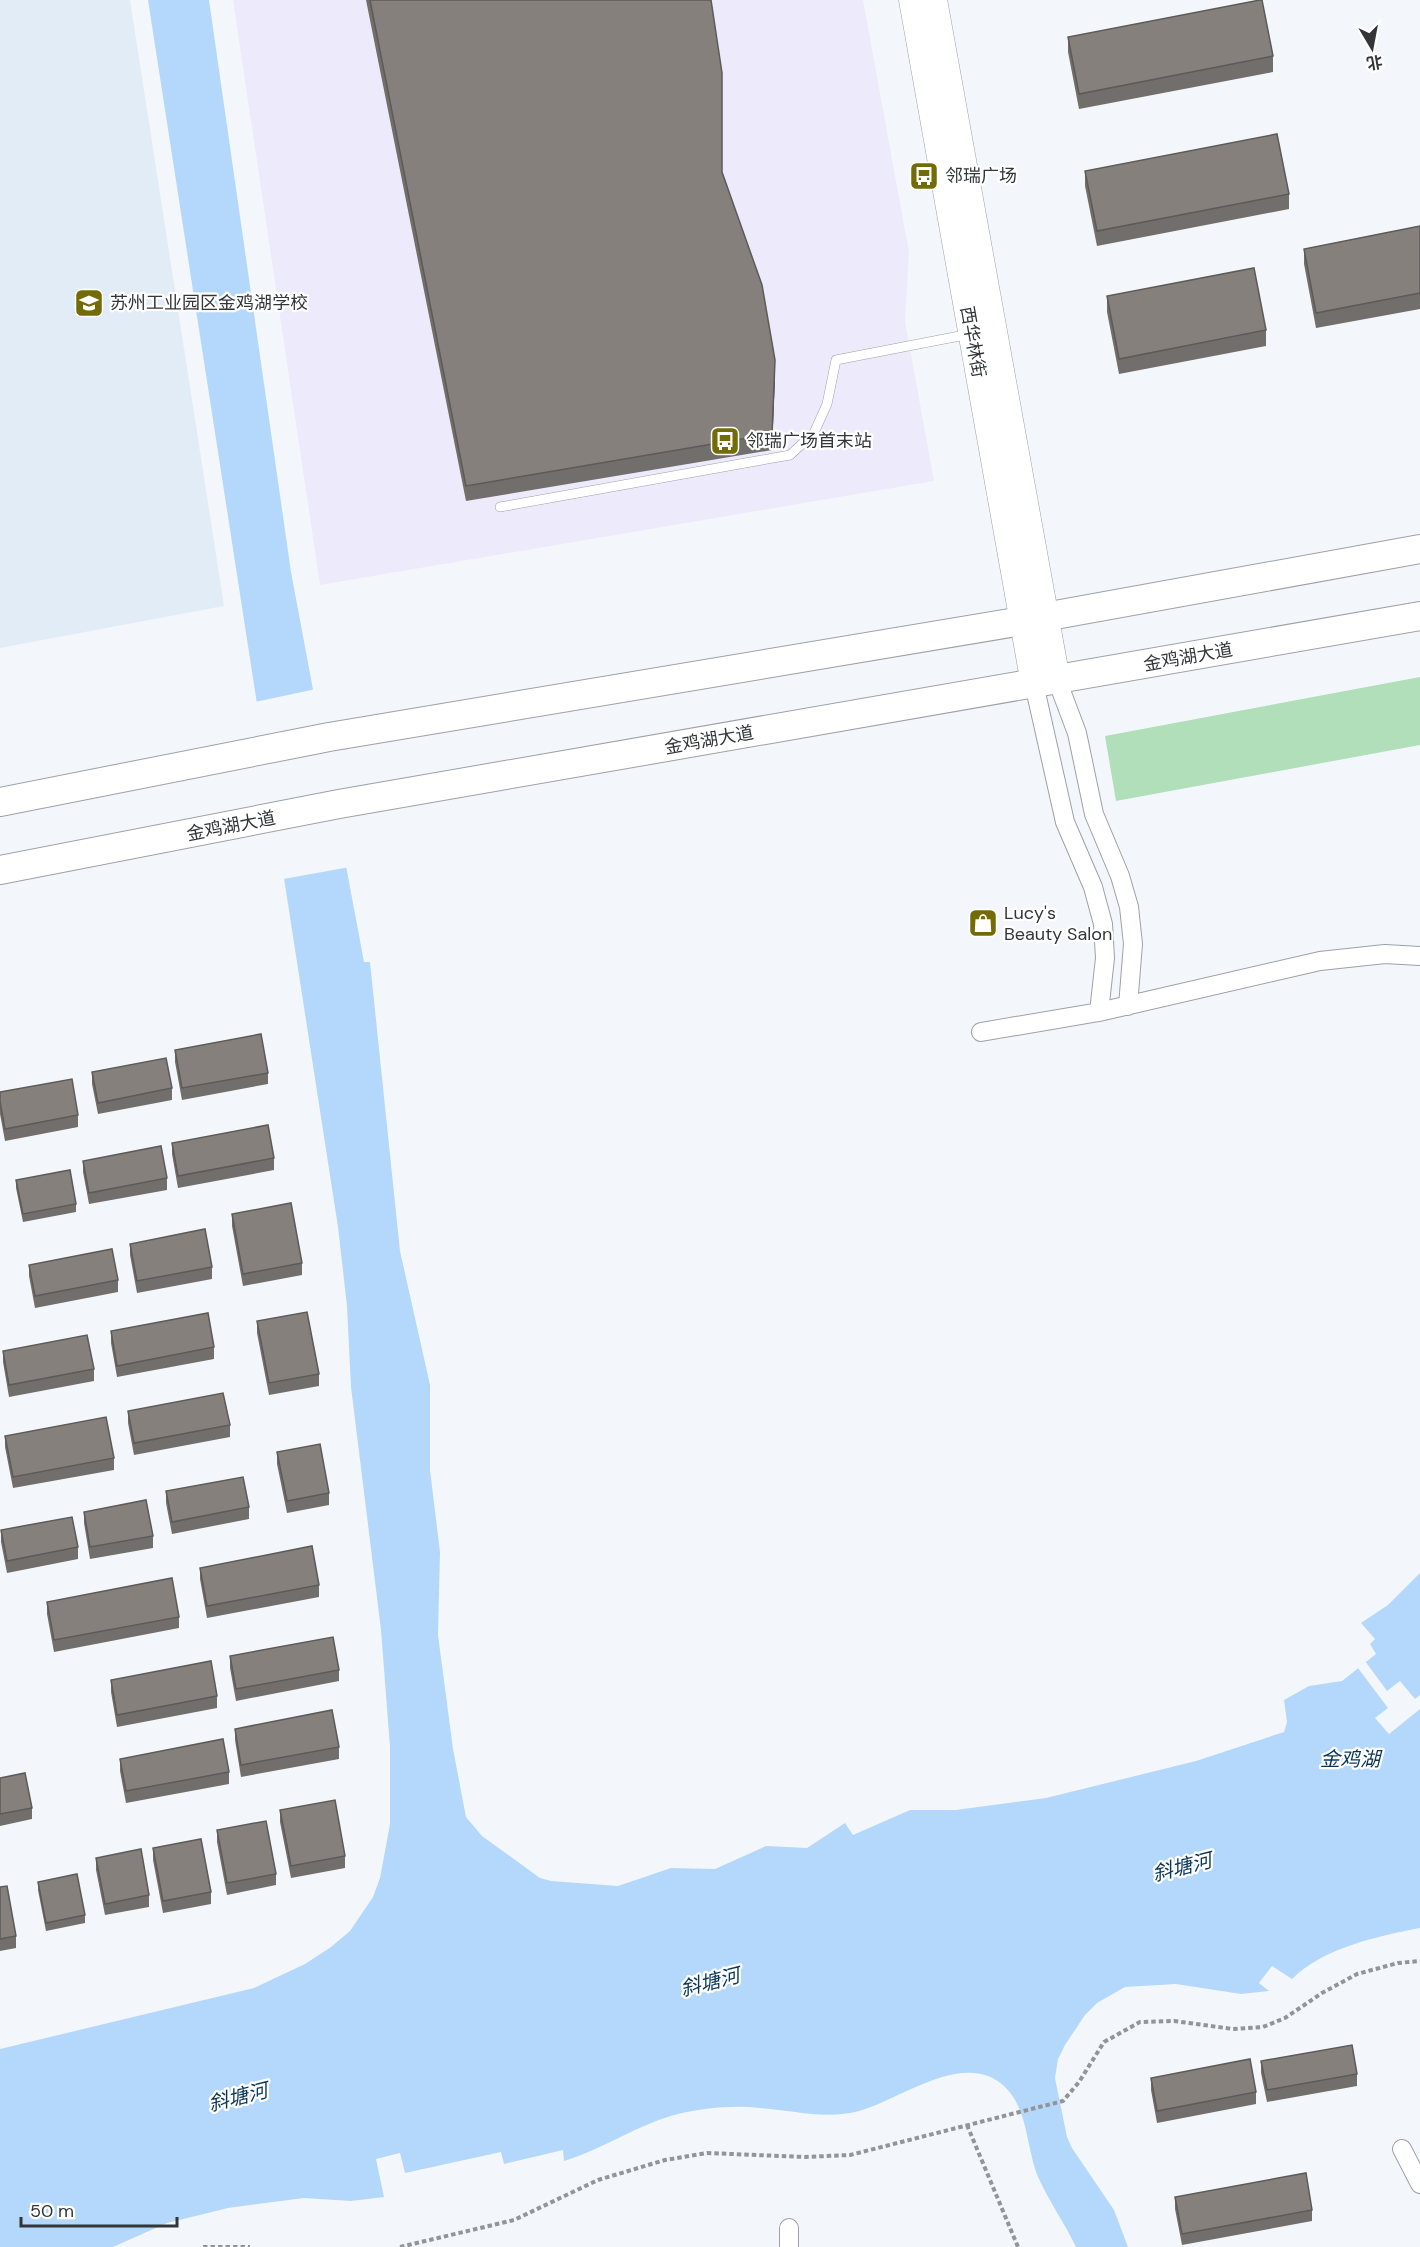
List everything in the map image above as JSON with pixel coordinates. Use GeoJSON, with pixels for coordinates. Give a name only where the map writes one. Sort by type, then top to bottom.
{"type":"FeatureCollection","features":[{"type":"Feature","properties":{"kind":"main road","name":"西华林街"},"geometry":{"type":"LineString","coordinates":[[912,0],[982,332],[1045,682]]}},
{"type":"Feature","properties":{"kind":"main road","name":"西华林街"},"geometry":{"type":"LineString","coordinates":[[934,0],[982,332]]}},
{"type":"Feature","properties":{"kind":"main road"},"geometry":{"type":"LineString","coordinates":[[0,802],[329,737],[1033,619],[1420,549]]}},
{"type":"Feature","properties":{"kind":"main road","name":"金鸡湖大道"},"geometry":{"type":"LineString","coordinates":[[0,870],[339,804],[1420,616]]}},
{"type":"Feature","properties":{"kind":"street"},"geometry":{"type":"LineString","coordinates":[[1045,682],[1077,733],[1094,814],[1120,876],[1129,907],[1133,944],[1128,1006]]}},
{"type":"Feature","properties":{"kind":"street"},"geometry":{"type":"LineString","coordinates":[[1045,682],[1065,822],[1093,887],[1103,924],[1105,958],[1100,1012]]}},
{"type":"Feature","properties":{"kind":"street"},"geometry":{"type":"LineString","coordinates":[[981,1032],[1100,1012],[1320,961],[1386,954],[1420,956]]}},
{"type":"Feature","properties":{"kind":"street"},"geometry":{"type":"LineString","coordinates":[[1402,2149],[1420,2184]]}},
{"type":"Feature","properties":{"kind":"street"},"geometry":{"type":"LineString","coordinates":[[789,2228],[789,2247]]}},
{"type":"Feature","properties":{"kind":"lane"},"geometry":{"type":"LineString","coordinates":[[500,507],[790,454],[814,433],[826,404],[836,360],[982,332]]}},
{"type":"Feature","properties":{"kind":"path"},"geometry":{"type":"LineString","coordinates":[[400,2247],[514,2220],[598,2180],[665,2160],[707,2153],[805,2157],[850,2155],[1063,2101],[1079,2082],[1104,2042],[1140,2022],[1174,2020],[1233,2029],[1263,2027],[1285,2018],[1322,1993],[1357,1974],[1420,1960]]}},
{"type":"Feature","properties":{"kind":"path"},"geometry":{"type":"LineString","coordinates":[[967,2125],[1018,2247]]}},
{"type":"Feature","properties":{"kind":"path"},"geometry":{"type":"LineString","coordinates":[[203,2247],[250,2247]]}},
{"type":"Feature","properties":{"kind":"shaded area","name":"苏州工业园区金鸡湖学校"},"geometry":{"type":"Polygon","coordinates":[[[0,0],[130,0],[224,606],[0,648],[0,0]]]}},
{"type":"Feature","properties":{"kind":"shaded area","name":"邻瑞广场"},"geometry":{"type":"Polygon","coordinates":[[[233,0],[863,0],[909,252],[905,321],[934,481],[320,585],[233,0]]]}},
{"type":"Feature","properties":{"kind":"green space"},"geometry":{"type":"Polygon","coordinates":[[[1420,677],[1420,745],[1116,801],[1105,736],[1420,677]]]}},
{"type":"Feature","properties":{"kind":"water"},"geometry":{"type":"Polygon","coordinates":[[[148,0],[209,0],[291,572],[364,962],[370,962],[400,1251],[430,1385],[430,1470],[440,1552],[438,1635],[453,1749],[466,1817],[482,1836],[540,1878],[551,1881],[618,1886],[671,1868],[715,1869],[766,1846],[807,1848],[845,1823],[853,1835],[910,1810],[955,1810],[1046,1798],[1196,1761],[1284,1732],[1287,1722],[1284,1700],[1309,1686],[1342,1681],[1376,1654],[1370,1644],[1375,1639],[1361,1623],[1388,1605],[1420,1573],[1420,1928],[1369,1939],[1335,1951],[1305,1968],[1292,1979],[1272,1966],[1259,1983],[1269,1991],[1241,1994],[1176,1984],[1125,1987],[1097,2003],[1085,2015],[1058,2059],[1055,2078],[1067,2137],[1114,2210],[1128,2247],[1076,2247],[1039,2179],[1023,2118],[1012,2095],[1004,2086],[988,2076],[970,2073],[951,2075],[932,2081],[847,2114],[822,2115],[739,2107],[678,2114],[663,2118],[564,2161],[563,2150],[504,2164],[501,2152],[405,2173],[400,2153],[376,2159],[384,2197],[351,2201],[304,2198],[228,2208],[167,2223],[113,2247],[0,2247],[0,2049],[254,1988],[305,1964],[350,1931],[373,1897],[380,1878],[390,1824],[390,1747],[381,1630],[351,1387],[347,1306],[338,1227],[148,0]]]}},
{"type":"Feature","properties":{"kind":"pier"},"geometry":{"type":"Polygon","coordinates":[[[316,689],[350,867],[283,879],[255,702],[316,689]]]}},
{"type":"Feature","properties":{"kind":"pier"},"geometry":{"type":"Polygon","coordinates":[[[1365,1661],[1387,1691],[1400,1681],[1415,1699],[1420,1695],[1420,1709],[1389,1734],[1375,1718],[1388,1708],[1358,1668],[1365,1661]]]}},
{"type":"Feature","properties":{"kind":"building"},"geometry":{"type":"Polygon","coordinates":[[[370,0],[711,0],[722,73],[722,172],[762,285],[775,360],[772,434],[466,486],[370,0]]]}},
{"type":"Feature","properties":{"kind":"building"},"geometry":{"type":"Polygon","coordinates":[[[1262,0],[1273,56],[1079,94],[1068,37],[1262,0]]]}},
{"type":"Feature","properties":{"kind":"building"},"geometry":{"type":"Polygon","coordinates":[[[1277,134],[1289,194],[1097,231],[1085,171],[1277,134]]]}},
{"type":"Feature","properties":{"kind":"building"},"geometry":{"type":"Polygon","coordinates":[[[1420,226],[1420,293],[1316,313],[1304,249],[1420,226]]]}},
{"type":"Feature","properties":{"kind":"building"},"geometry":{"type":"Polygon","coordinates":[[[1254,268],[1266,330],[1119,359],[1107,296],[1254,268]]]}},
{"type":"Feature","properties":{"kind":"building"},"geometry":{"type":"Polygon","coordinates":[[[261,1034],[268,1073],[182,1088],[175,1050],[261,1034]]]}},
{"type":"Feature","properties":{"kind":"building"},"geometry":{"type":"Polygon","coordinates":[[[166,1058],[172,1088],[98,1103],[92,1072],[166,1058]]]}},
{"type":"Feature","properties":{"kind":"building"},"geometry":{"type":"Polygon","coordinates":[[[72,1079],[78,1115],[5,1129],[0,1092],[72,1079]]]}},
{"type":"Feature","properties":{"kind":"building"},"geometry":{"type":"Polygon","coordinates":[[[268,1125],[274,1158],[178,1176],[172,1143],[268,1125]]]}},
{"type":"Feature","properties":{"kind":"building"},"geometry":{"type":"Polygon","coordinates":[[[161,1146],[167,1178],[89,1193],[83,1161],[161,1146]]]}},
{"type":"Feature","properties":{"kind":"building"},"geometry":{"type":"Polygon","coordinates":[[[70,1170],[76,1204],[23,1214],[16,1180],[70,1170]]]}},
{"type":"Feature","properties":{"kind":"building"},"geometry":{"type":"Polygon","coordinates":[[[291,1203],[302,1263],[243,1274],[232,1214],[291,1203]]]}},
{"type":"Feature","properties":{"kind":"building"},"geometry":{"type":"Polygon","coordinates":[[[205,1229],[212,1267],[137,1281],[130,1244],[205,1229]]]}},
{"type":"Feature","properties":{"kind":"building"},"geometry":{"type":"Polygon","coordinates":[[[112,1249],[118,1280],[35,1296],[29,1265],[112,1249]]]}},
{"type":"Feature","properties":{"kind":"building"},"geometry":{"type":"Polygon","coordinates":[[[307,1312],[319,1374],[269,1383],[257,1321],[307,1312]]]}},
{"type":"Feature","properties":{"kind":"building"},"geometry":{"type":"Polygon","coordinates":[[[208,1313],[214,1347],[117,1366],[111,1331],[208,1313]]]}},
{"type":"Feature","properties":{"kind":"building"},"geometry":{"type":"Polygon","coordinates":[[[87,1335],[94,1369],[9,1385],[3,1351],[87,1335]]]}},
{"type":"Feature","properties":{"kind":"building"},"geometry":{"type":"Polygon","coordinates":[[[223,1393],[230,1425],[134,1443],[128,1411],[223,1393]]]}},
{"type":"Feature","properties":{"kind":"building"},"geometry":{"type":"Polygon","coordinates":[[[106,1417],[114,1458],[13,1477],[5,1436],[106,1417]]]}},
{"type":"Feature","properties":{"kind":"building"},"geometry":{"type":"Polygon","coordinates":[[[320,1444],[329,1493],[287,1501],[277,1452],[320,1444]]]}},
{"type":"Feature","properties":{"kind":"building"},"geometry":{"type":"Polygon","coordinates":[[[243,1477],[249,1507],[172,1522],[166,1491],[243,1477]]]}},
{"type":"Feature","properties":{"kind":"building"},"geometry":{"type":"Polygon","coordinates":[[[146,1500],[153,1536],[90,1547],[84,1512],[146,1500]]]}},
{"type":"Feature","properties":{"kind":"building"},"geometry":{"type":"Polygon","coordinates":[[[72,1517],[78,1547],[7,1561],[1,1530],[72,1517]]]}},
{"type":"Feature","properties":{"kind":"building"},"geometry":{"type":"Polygon","coordinates":[[[312,1546],[319,1585],[207,1606],[200,1568],[312,1546]]]}},
{"type":"Feature","properties":{"kind":"building"},"geometry":{"type":"Polygon","coordinates":[[[172,1578],[179,1617],[54,1640],[47,1602],[172,1578]]]}},
{"type":"Feature","properties":{"kind":"building"},"geometry":{"type":"Polygon","coordinates":[[[333,1637],[339,1670],[236,1689],[230,1656],[333,1637]]]}},
{"type":"Feature","properties":{"kind":"building"},"geometry":{"type":"Polygon","coordinates":[[[211,1661],[217,1696],[117,1715],[111,1680],[211,1661]]]}},
{"type":"Feature","properties":{"kind":"building"},"geometry":{"type":"Polygon","coordinates":[[[332,1710],[339,1747],[241,1765],[235,1729],[332,1710]]]}},
{"type":"Feature","properties":{"kind":"building"},"geometry":{"type":"Polygon","coordinates":[[[223,1739],[229,1772],[126,1791],[120,1759],[223,1739]]]}},
{"type":"Feature","properties":{"kind":"building"},"geometry":{"type":"Polygon","coordinates":[[[25,1773],[32,1808],[0,1814],[0,1778],[25,1773]]]}},
{"type":"Feature","properties":{"kind":"building"},"geometry":{"type":"Polygon","coordinates":[[[335,1800],[345,1856],[291,1866],[280,1810],[335,1800]]]}},
{"type":"Feature","properties":{"kind":"building"},"geometry":{"type":"Polygon","coordinates":[[[266,1821],[276,1874],[227,1883],[217,1830],[266,1821]]]}},
{"type":"Feature","properties":{"kind":"building"},"geometry":{"type":"Polygon","coordinates":[[[201,1839],[211,1892],[163,1901],[153,1848],[201,1839]]]}},
{"type":"Feature","properties":{"kind":"building"},"geometry":{"type":"Polygon","coordinates":[[[141,1849],[149,1895],[105,1904],[96,1858],[141,1849]]]}},
{"type":"Feature","properties":{"kind":"building"},"geometry":{"type":"Polygon","coordinates":[[[77,1874],[85,1915],[46,1923],[38,1882],[77,1874]]]}},
{"type":"Feature","properties":{"kind":"building"},"geometry":{"type":"Polygon","coordinates":[[[7,1886],[16,1936],[0,1939],[0,1887],[7,1886]]]}},
{"type":"Feature","properties":{"kind":"building"},"geometry":{"type":"Polygon","coordinates":[[[1352,2045],[1357,2074],[1267,2090],[1261,2061],[1352,2045]]]}},
{"type":"Feature","properties":{"kind":"building"},"geometry":{"type":"Polygon","coordinates":[[[1250,2059],[1256,2092],[1157,2111],[1151,2078],[1250,2059]]]}},
{"type":"Feature","properties":{"kind":"building"},"geometry":{"type":"Polygon","coordinates":[[[1306,2173],[1312,2210],[1182,2234],[1175,2197],[1306,2173]]]}},
{"type":"Feature","properties":{"kind":"place","name":"邻瑞广场"},"geometry":{"type":"Point","coordinates":[924,176]}},
{"type":"Feature","properties":{"kind":"place","name":"苏州工业园区金鸡湖学校"},"geometry":{"type":"Point","coordinates":[89,303]}},
{"type":"Feature","properties":{"kind":"place","name":"邻瑞广场首末站"},"geometry":{"type":"Point","coordinates":[725,441]}},
{"type":"Feature","properties":{"kind":"place","name":"Lucy's Beauty Salon"},"geometry":{"type":"Point","coordinates":[983,923]}},
{"type":"Feature","properties":{"kind":"water label","name":"金鸡湖"},"geometry":{"type":"Point","coordinates":[1350,1759]}},
{"type":"Feature","properties":{"kind":"water label","name":"斜塘河"},"geometry":{"type":"Point","coordinates":[1182,1867]}},
{"type":"Feature","properties":{"kind":"water label","name":"斜塘河"},"geometry":{"type":"Point","coordinates":[710,1982]}},
{"type":"Feature","properties":{"kind":"water label","name":"斜塘河"},"geometry":{"type":"Point","coordinates":[238,2097]}}]}
